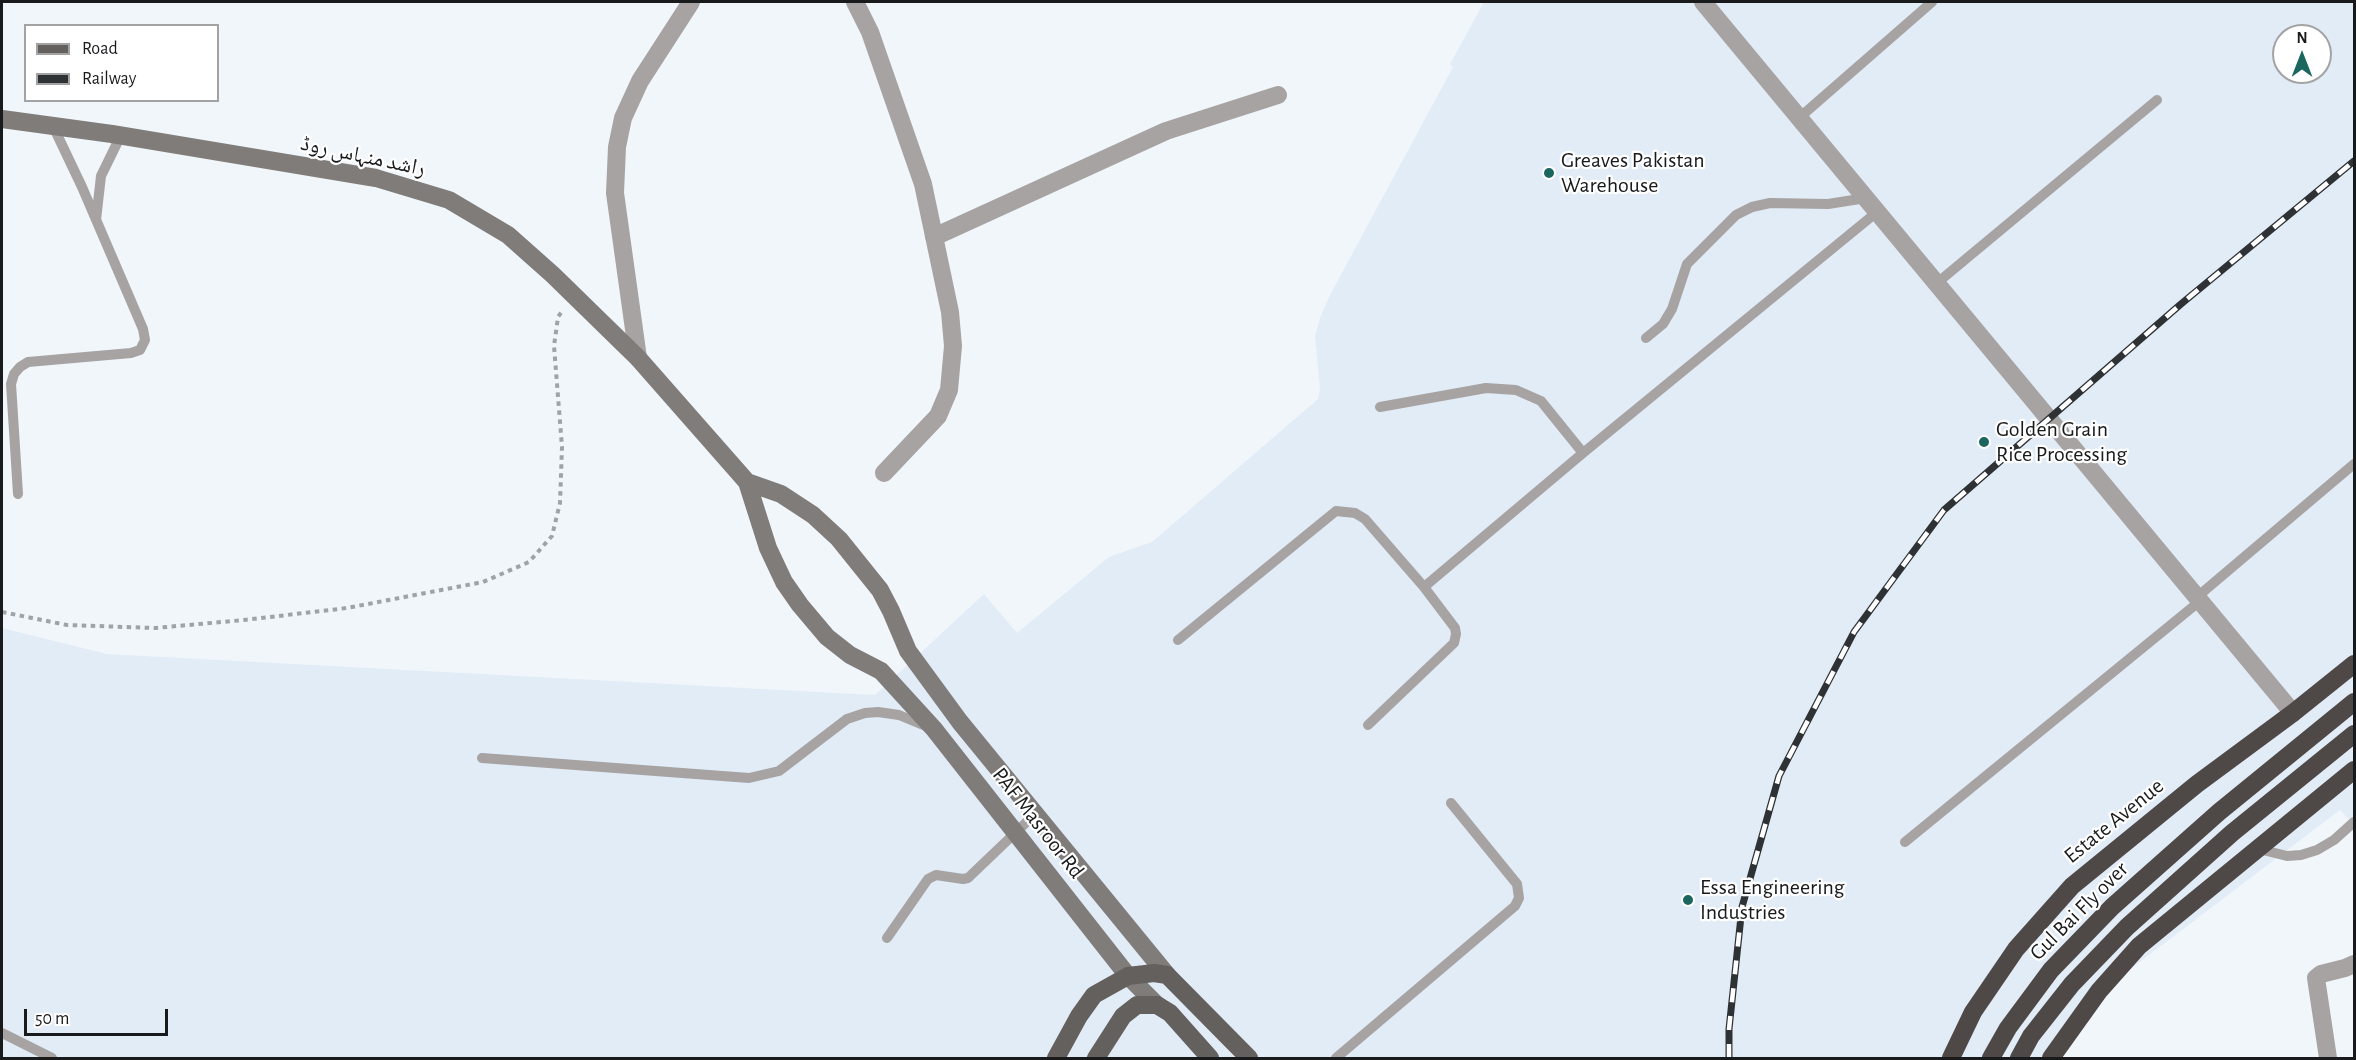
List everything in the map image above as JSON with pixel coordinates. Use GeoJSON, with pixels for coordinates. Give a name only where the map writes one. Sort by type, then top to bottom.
{"type":"FeatureCollection","features":[{"type":"Feature","properties":{"kind":"highway","name":"Estate Avenue"},"geometry":{"type":"LineString","coordinates":[[1951,1059],[1972,1012],[2016,949],[2072,886],[2197,784],[2355,664]]}},
{"type":"Feature","properties":{"kind":"highway","name":"Gul Bai Fly over"},"geometry":{"type":"LineString","coordinates":[[1991,1059],[2008,1028],[2051,970],[2112,907],[2219,812],[2355,702]]}},
{"type":"Feature","properties":{"kind":"highway","name":"Gul Bai Fly over"},"geometry":{"type":"LineString","coordinates":[[2019,1059],[2031,1036],[2072,984],[2127,927],[2232,833],[2355,734]]}},
{"type":"Feature","properties":{"kind":"highway"},"geometry":{"type":"LineString","coordinates":[[2051,1059],[2099,991],[2139,946],[2259,849],[2352,778]]}},
{"type":"Feature","properties":{"kind":"main road","name":"راشد منہاس روڈ"},"geometry":{"type":"LineString","coordinates":[[2,119],[120,135],[376,178],[448,201],[508,235],[638,358],[747,482],[768,548],[784,582],[800,605],[827,637],[850,655],[881,671]]}},
{"type":"Feature","properties":{"kind":"main road","name":"راشد منہاس روڈ"},"geometry":{"type":"LineString","coordinates":[[747,482],[782,494],[813,515],[839,539],[880,590],[908,651]]}},
{"type":"Feature","properties":{"kind":"main road","name":"PAF Masroor Rd"},"geometry":{"type":"LineString","coordinates":[[908,651],[960,722],[1167,975]]}},
{"type":"Feature","properties":{"kind":"main road","name":"PAF Masroor Rd"},"geometry":{"type":"LineString","coordinates":[[881,671],[934,729],[1128,976],[1157,1005]]}},
{"type":"Feature","properties":{"kind":"main road"},"geometry":{"type":"LineString","coordinates":[[1056,1059],[1079,1016],[1094,995],[1128,976],[1154,973],[1167,975],[1249,1059]]}},
{"type":"Feature","properties":{"kind":"main road"},"geometry":{"type":"LineString","coordinates":[[1096,1059],[1123,1016],[1137,1005],[1157,1005],[1170,1013],[1210,1059]]}},
{"type":"Feature","properties":{"kind":"street"},"geometry":{"type":"LineString","coordinates":[[638,358],[615,194],[617,147],[623,118],[640,81],[691,2]]}},
{"type":"Feature","properties":{"kind":"street"},"geometry":{"type":"LineString","coordinates":[[855,2],[870,32],[923,184],[950,312],[952,335],[949,390],[938,416],[884,473]]}},
{"type":"Feature","properties":{"kind":"street"},"geometry":{"type":"LineString","coordinates":[[1702,2],[2293,713]]}},
{"type":"Feature","properties":{"kind":"street"},"geometry":{"type":"LineString","coordinates":[[934,237],[1166,131],[1278,95]]}},
{"type":"Feature","properties":{"kind":"street"},"geometry":{"type":"LineString","coordinates":[[2328,1059],[2316,978],[2321,974],[2355,964]]}},
{"type":"Feature","properties":{"kind":"lane"},"geometry":{"type":"LineString","coordinates":[[1799,118],[1932,2]]}},
{"type":"Feature","properties":{"kind":"lane"},"geometry":{"type":"LineString","coordinates":[[1936,283],[2157,100]]}},
{"type":"Feature","properties":{"kind":"lane"},"geometry":{"type":"LineString","coordinates":[[18,494],[11,384],[14,374],[28,362],[131,353],[140,350],[145,340],[143,329],[82,187],[53,126]]}},
{"type":"Feature","properties":{"kind":"lane"},"geometry":{"type":"LineString","coordinates":[[96,224],[101,176],[120,135]]}},
{"type":"Feature","properties":{"kind":"lane"},"geometry":{"type":"LineString","coordinates":[[1646,338],[1663,324],[1672,309],[1687,264],[1736,215],[1752,207],[1770,203],[1872,205]]}},
{"type":"Feature","properties":{"kind":"lane"},"geometry":{"type":"LineString","coordinates":[[1424,587],[1872,205]]}},
{"type":"Feature","properties":{"kind":"lane"},"geometry":{"type":"LineString","coordinates":[[1380,407],[1486,388],[1516,390],[1541,401],[1583,453]]}},
{"type":"Feature","properties":{"kind":"lane"},"geometry":{"type":"LineString","coordinates":[[1905,842],[2198,599],[2355,464]]}},
{"type":"Feature","properties":{"kind":"lane"},"geometry":{"type":"LineString","coordinates":[[1178,640],[1336,511],[1355,513],[1365,519],[1424,587],[1455,628],[1456,634],[1454,643],[1368,724]]}},
{"type":"Feature","properties":{"kind":"lane"},"geometry":{"type":"LineString","coordinates":[[482,758],[749,778],[779,771],[847,719],[865,713],[899,715],[934,729]]}},
{"type":"Feature","properties":{"kind":"lane"},"geometry":{"type":"LineString","coordinates":[[1336,1059],[1515,906],[1519,898],[1517,884],[1451,803]]}},
{"type":"Feature","properties":{"kind":"lane"},"geometry":{"type":"LineString","coordinates":[[887,938],[928,879],[936,875],[968,878],[1035,814]]}},
{"type":"Feature","properties":{"kind":"lane"},"geometry":{"type":"LineString","coordinates":[[2259,849],[2287,856],[2301,855],[2317,850],[2355,822]]}},
{"type":"Feature","properties":{"kind":"lane"},"geometry":{"type":"LineString","coordinates":[[2,1033],[52,1059]]}},
{"type":"Feature","properties":{"kind":"path"},"geometry":{"type":"LineString","coordinates":[[2,612],[67,625],[144,628],[244,620],[347,608],[483,582],[529,562],[552,536],[560,503],[562,447],[554,346],[558,317],[572,294]]}},
{"type":"Feature","properties":{"kind":"shaded area"},"geometry":{"type":"Polygon","coordinates":[[[1484,2],[2354,2],[2354,825],[2340,810],[2091,999],[2050,1058],[2,1058],[2,628],[107,654],[875,695],[984,594],[1017,633],[1109,557],[1152,542],[1318,399],[1320,389],[1315,336],[1320,318],[1330,295],[1453,67],[1450,64],[1484,2]]]}},
{"type":"Feature","properties":{"kind":"railway"},"geometry":{"type":"LineString","coordinates":[[1729,1058],[1729,1029],[1742,907],[1779,776],[1854,632],[1944,510],[2181,304],[2354,161]]}},
{"type":"Feature","properties":{"kind":"place","name":"Greaves Pakistan Warehouse"},"geometry":{"type":"Point","coordinates":[1549,173]}},
{"type":"Feature","properties":{"kind":"place","name":"Golden Grain Rice Processing"},"geometry":{"type":"Point","coordinates":[1984,442]}},
{"type":"Feature","properties":{"kind":"place","name":"Essa Engineering Industries"},"geometry":{"type":"Point","coordinates":[1688,900]}}]}
